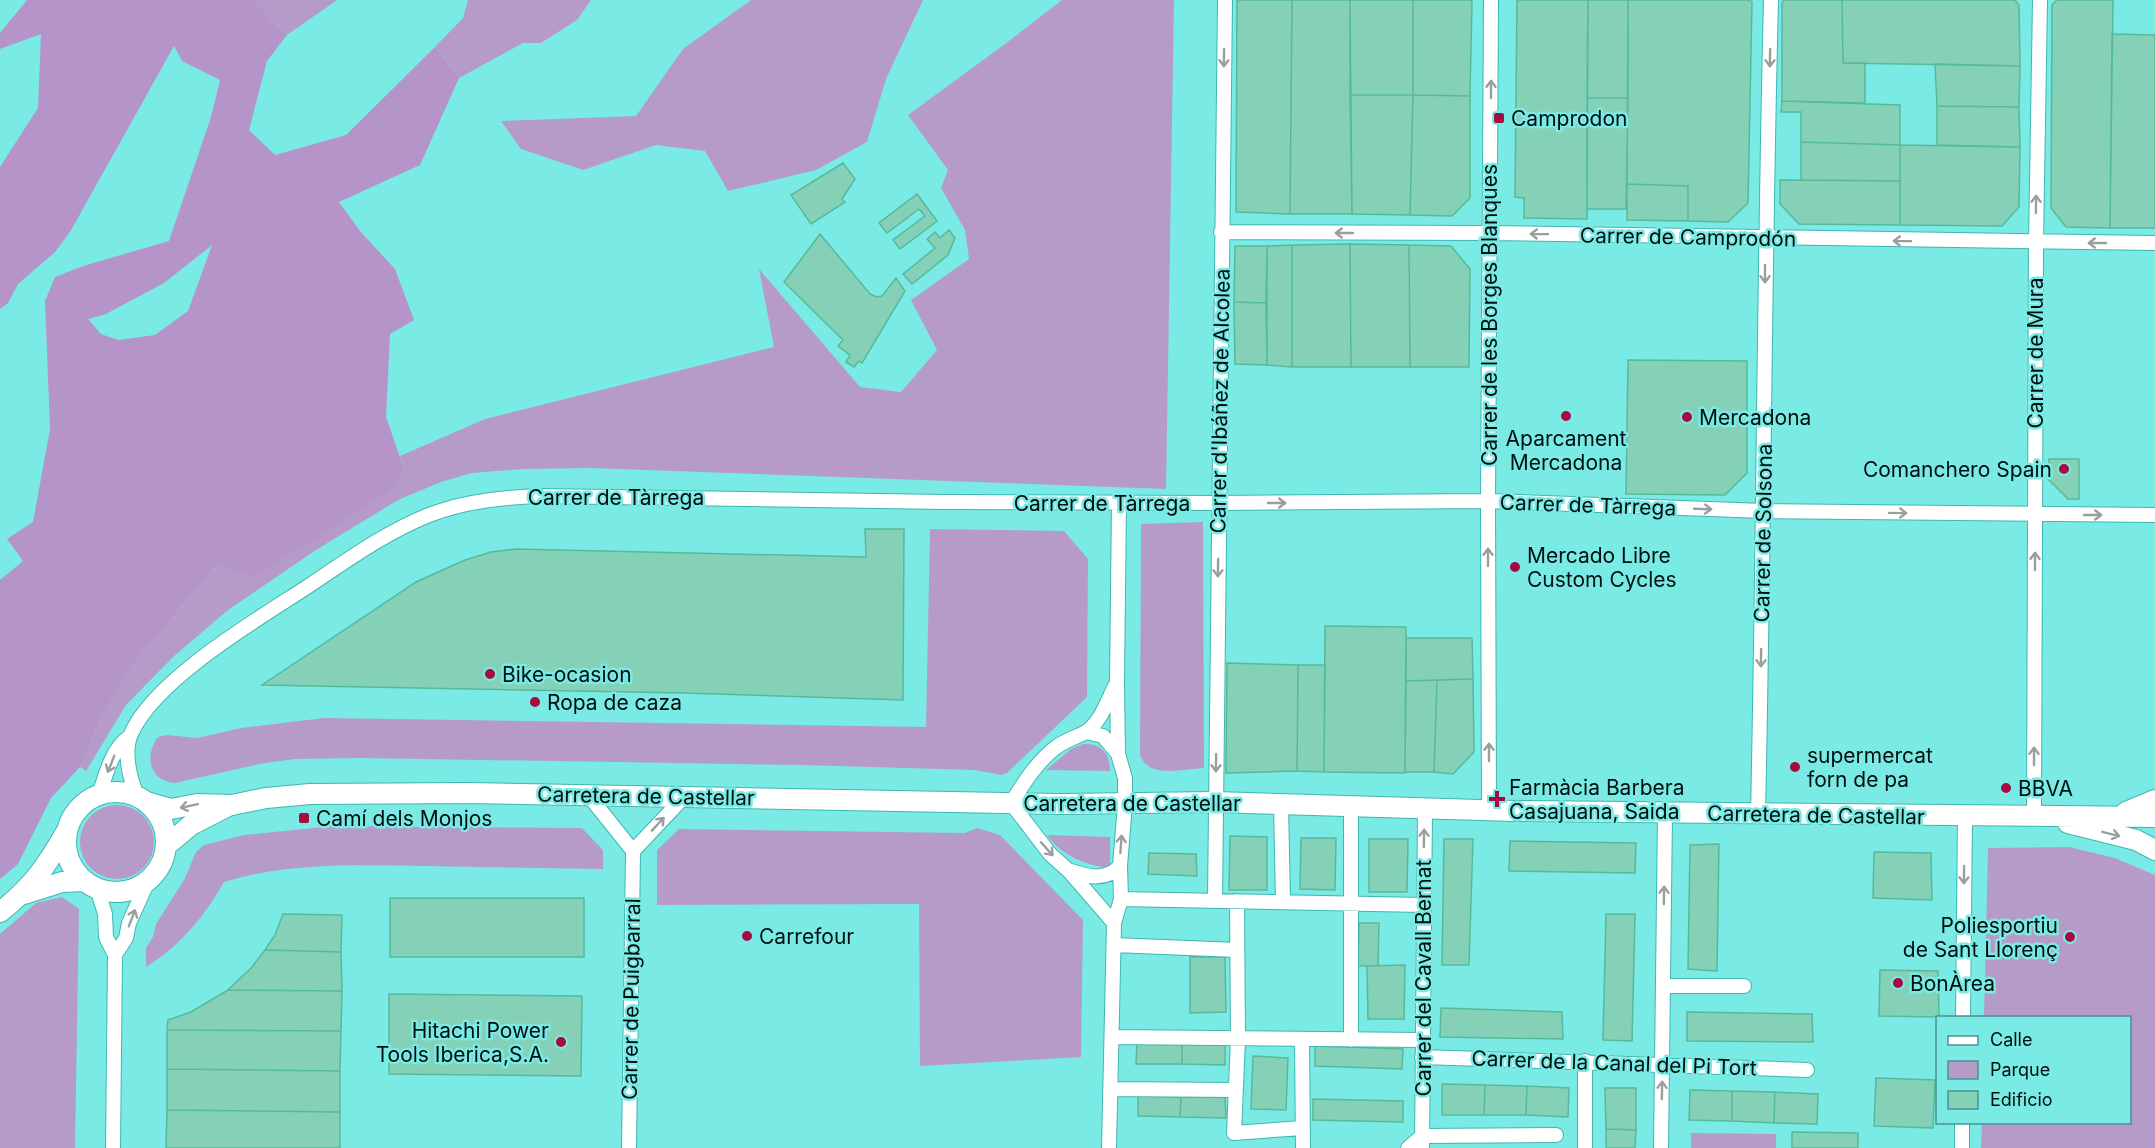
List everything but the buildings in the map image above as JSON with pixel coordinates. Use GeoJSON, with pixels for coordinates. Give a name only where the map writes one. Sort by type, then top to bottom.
{"type":"FeatureCollection","features":[{"type":"Feature","properties":{"kind":"street","name":"Carrer d'Ibáñez de Alcolea"},"geometry":{"type":"LineString","coordinates":[[1215,901],[1225,0]]}},
{"type":"Feature","properties":{"kind":"street","name":"Carrer de les Borges Blanques"},"geometry":{"type":"LineString","coordinates":[[1489,810],[1491,0]]}},
{"type":"Feature","properties":{"kind":"street","name":"Carrer de Solsona"},"geometry":{"type":"LineString","coordinates":[[1758,814],[1764,511],[1765,239],[1771,0]]}},
{"type":"Feature","properties":{"kind":"street","name":"Carrer de Mura"},"geometry":{"type":"LineString","coordinates":[[2034,814],[2036,243],[2040,0]]}},
{"type":"Feature","properties":{"kind":"street","name":"Carrer de Camprodón"},"geometry":{"type":"LineString","coordinates":[[1221,232],[1490,233],[1765,239],[2155,243]]}},
{"type":"Feature","properties":{"kind":"street","name":"Carrer de Tàrrega"},"geometry":{"type":"LineString","coordinates":[[99,795],[115,753],[129,737],[141,716],[191,666],[244,628],[398,530],[431,514],[467,504],[510,497],[911,502],[1488,501],[1764,511],[2155,515]]}},
{"type":"Feature","properties":{"kind":"street"},"geometry":{"type":"LineString","coordinates":[[1109,1148],[1114,922],[1121,899],[1120,866],[1125,804],[1125,778],[1118,754],[1119,502]]}},
{"type":"Feature","properties":{"kind":"street"},"geometry":{"type":"LineString","coordinates":[[1086,732],[1100,717],[1117,682]]}},
{"type":"Feature","properties":{"kind":"street"},"geometry":{"type":"LineString","coordinates":[[1114,922],[1069,871],[1050,854],[1011,803],[1034,770],[1055,748],[1071,737],[1086,732],[1103,735],[1118,754]]}},
{"type":"Feature","properties":{"kind":"street"},"geometry":{"type":"LineString","coordinates":[[24,894],[52,884],[91,885],[118,892],[138,887],[156,873],[167,845],[166,835],[160,818],[142,799],[130,771],[129,737]]}},
{"type":"Feature","properties":{"kind":"street"},"geometry":{"type":"LineString","coordinates":[[0,912],[24,894],[49,862],[79,808],[85,803],[99,795],[122,792],[142,799]]}},
{"type":"Feature","properties":{"kind":"street","name":"Carretera de Castellar"},"geometry":{"type":"LineString","coordinates":[[142,799],[171,809],[197,804],[232,805],[296,795],[342,792],[1011,803],[1215,802],[1665,813],[1965,816],[2034,814],[2155,817]]}},
{"type":"Feature","properties":{"kind":"street"},"geometry":{"type":"LineString","coordinates":[[589,796],[633,851],[683,798]]}},
{"type":"Feature","properties":{"kind":"street","name":"Carretera de Castellar"},"geometry":{"type":"LineString","coordinates":[[2115,816],[2155,801]]}},
{"type":"Feature","properties":{"kind":"street"},"geometry":{"type":"LineString","coordinates":[[1281,804],[1283,902]]}},
{"type":"Feature","properties":{"kind":"street","name":"Carretera de Castellar"},"geometry":{"type":"LineString","coordinates":[[167,845],[191,825],[232,805]]}},
{"type":"Feature","properties":{"kind":"street"},"geometry":{"type":"LineString","coordinates":[[1351,806],[1351,1040]]}},
{"type":"Feature","properties":{"kind":"street","name":"Carrer del Cavall Bernat"},"geometry":{"type":"LineString","coordinates":[[1422,1142],[1425,808]]}},
{"type":"Feature","properties":{"kind":"street"},"geometry":{"type":"LineString","coordinates":[[1661,1148],[1665,813]]}},
{"type":"Feature","properties":{"kind":"street","name":"Carretera de Castellar"},"geometry":{"type":"LineString","coordinates":[[2034,814],[2136,840],[2155,850]]}},
{"type":"Feature","properties":{"kind":"street"},"geometry":{"type":"LineString","coordinates":[[1963,1016],[1965,816]]}},
{"type":"Feature","properties":{"kind":"street"},"geometry":{"type":"LineString","coordinates":[[68,830],[66,839],[69,858],[78,874],[91,885],[105,914],[106,937],[115,955],[113,1148]]}},
{"type":"Feature","properties":{"kind":"street","name":"Carrer de Puigbarral"},"geometry":{"type":"LineString","coordinates":[[629,1148],[633,851]]}},
{"type":"Feature","properties":{"kind":"street"},"geometry":{"type":"LineString","coordinates":[[1069,871],[1090,877],[1109,876],[1120,866]]}},
{"type":"Feature","properties":{"kind":"street"},"geometry":{"type":"LineString","coordinates":[[115,955],[126,938],[129,923],[148,881]]}},
{"type":"Feature","properties":{"kind":"street"},"geometry":{"type":"LineString","coordinates":[[1121,899],[1424,905]]}},
{"type":"Feature","properties":{"kind":"street"},"geometry":{"type":"LineString","coordinates":[[1237,902],[1238,1039],[1234,1133],[1302,1128]]}},
{"type":"Feature","properties":{"kind":"street"},"geometry":{"type":"LineString","coordinates":[[1114,945],[1237,950]]}},
{"type":"Feature","properties":{"kind":"street"},"geometry":{"type":"LineString","coordinates":[[1663,986],[1744,986]]}},
{"type":"Feature","properties":{"kind":"street"},"geometry":{"type":"LineString","coordinates":[[1112,1037],[1422,1040]]}},
{"type":"Feature","properties":{"kind":"street"},"geometry":{"type":"LineString","coordinates":[[1302,1039],[1303,1148]]}},
{"type":"Feature","properties":{"kind":"street","name":"Carrer de la Canal del Pi Tort"},"geometry":{"type":"LineString","coordinates":[[1422,1057],[1807,1070]]}},
{"type":"Feature","properties":{"kind":"street"},"geometry":{"type":"LineString","coordinates":[[1585,1061],[1585,1148]]}},
{"type":"Feature","properties":{"kind":"street"},"geometry":{"type":"LineString","coordinates":[[1110,1089],[1235,1090]]}},
{"type":"Feature","properties":{"kind":"street"},"geometry":{"type":"LineString","coordinates":[[1962,1124],[1962,1148]]}},
{"type":"Feature","properties":{"kind":"street"},"geometry":{"type":"LineString","coordinates":[[1408,1148],[1422,1142],[1556,1134]]}},
{"type":"Feature","properties":{"kind":"green space"},"geometry":{"type":"Polygon","coordinates":[[[253,0],[337,0],[287,35],[253,0]]]}},
{"type":"Feature","properties":{"kind":"green space"},"geometry":{"type":"Polygon","coordinates":[[[468,0],[591,0],[577,20],[541,43],[523,43],[459,78],[435,47],[463,18],[468,0]]]}},
{"type":"Feature","properties":{"kind":"green space"},"geometry":{"type":"Polygon","coordinates":[[[751,0],[923,0],[886,79],[867,142],[816,170],[728,191],[705,151],[656,145],[583,170],[521,149],[501,121],[636,116],[683,49],[751,0]]]}},
{"type":"Feature","properties":{"kind":"green space"},"geometry":{"type":"Polygon","coordinates":[[[1062,0],[1174,0],[1166,489],[591,468],[524,469],[472,473],[441,482],[398,500],[316,550],[228,610],[173,657],[126,705],[86,771],[80,767],[101,718],[133,665],[217,564],[404,469],[400,456],[485,419],[774,347],[759,269],[860,387],[901,392],[937,350],[911,300],[969,259],[965,230],[941,188],[948,170],[908,115],[1062,0]]]}},
{"type":"Feature","properties":{"kind":"green space"},"geometry":{"type":"Polygon","coordinates":[[[1203,522],[1204,768],[1177,771],[1158,770],[1144,762],[1140,755],[1141,524],[1203,522]]]}},
{"type":"Feature","properties":{"kind":"green space"},"geometry":{"type":"Polygon","coordinates":[[[930,529],[1064,531],[1088,559],[1087,697],[1007,773],[1001,775],[975,770],[801,765],[360,758],[295,759],[259,764],[175,783],[159,778],[152,766],[151,752],[158,737],[167,735],[197,738],[241,728],[324,718],[926,727],[930,529]]]}},
{"type":"Feature","properties":{"kind":"green space"},"geometry":{"type":"Polygon","coordinates":[[[1083,744],[1095,745],[1103,750],[1110,765],[1110,771],[1046,770],[1071,749],[1083,744]]]}},
{"type":"Feature","properties":{"kind":"green space"},"geometry":{"type":"Polygon","coordinates":[[[124,805],[144,815],[152,828],[154,842],[152,856],[144,869],[131,877],[110,879],[90,869],[82,856],[80,835],[90,815],[103,807],[124,805]]]}},
{"type":"Feature","properties":{"kind":"green space"},"geometry":{"type":"Polygon","coordinates":[[[334,826],[582,828],[603,850],[603,869],[348,865],[298,868],[249,876],[224,882],[190,930],[146,967],[146,948],[153,937],[156,924],[184,880],[196,852],[204,845],[244,835],[334,826]]]}},
{"type":"Feature","properties":{"kind":"green space"},"geometry":{"type":"Polygon","coordinates":[[[977,828],[1000,835],[1083,920],[1081,1057],[920,1066],[919,904],[657,905],[657,850],[679,829],[965,833],[977,828]]]}},
{"type":"Feature","properties":{"kind":"green space"},"geometry":{"type":"Polygon","coordinates":[[[1047,835],[1110,837],[1110,868],[1092,865],[1074,858],[1059,848],[1047,835]]]}},
{"type":"Feature","properties":{"kind":"green space","name":"Poliesportiu de Sant Llorenç"},"geometry":{"type":"Polygon","coordinates":[[[2069,847],[2115,858],[2155,875],[2155,1148],[1981,1148],[1982,1124],[2131,1124],[2131,1016],[1984,1016],[1988,848],[2069,847]]]}},
{"type":"Feature","properties":{"kind":"green space"},"geometry":{"type":"Polygon","coordinates":[[[62,897],[79,909],[75,1148],[0,1148],[0,934],[36,903],[62,897]]]}},
{"type":"Feature","properties":{"kind":"green space"},"geometry":{"type":"Polygon","coordinates":[[[1691,1133],[1776,1134],[1776,1148],[1691,1148],[1691,1133]]]}},
{"type":"Feature","properties":{"kind":"shaded area"},"geometry":{"type":"Polygon","coordinates":[[[27,0],[253,0],[287,35],[267,61],[249,130],[275,155],[346,135],[435,47],[459,78],[420,165],[339,202],[360,231],[395,269],[414,320],[390,334],[386,417],[404,469],[390,490],[255,577],[217,564],[133,665],[101,718],[80,767],[51,798],[18,864],[0,879],[0,580],[23,561],[7,539],[33,522],[50,429],[45,301],[55,277],[83,266],[169,241],[211,117],[220,80],[182,61],[174,46],[70,232],[55,252],[18,284],[8,303],[0,309],[0,167],[38,108],[41,34],[0,49],[0,33],[27,0]],[[212,245],[164,283],[106,314],[88,319],[101,334],[118,340],[155,335],[188,311],[212,245]]]}},
{"type":"Feature","properties":{"kind":"place","name":"Camprodon"},"geometry":{"type":"Point","coordinates":[1499,118]}},
{"type":"Feature","properties":{"kind":"place","name":"Aparcament Mercadona"},"geometry":{"type":"Point","coordinates":[1566,416]}},
{"type":"Feature","properties":{"kind":"place","name":"Mercadona"},"geometry":{"type":"Point","coordinates":[1687,417]}},
{"type":"Feature","properties":{"kind":"place","name":"Comanchero Spain"},"geometry":{"type":"Point","coordinates":[2064,469]}},
{"type":"Feature","properties":{"kind":"place","name":"Mercado Libre Custom Cycles"},"geometry":{"type":"Point","coordinates":[1515,567]}},
{"type":"Feature","properties":{"kind":"place","name":"Bike-ocasion"},"geometry":{"type":"Point","coordinates":[490,674]}},
{"type":"Feature","properties":{"kind":"place","name":"Ropa de caza"},"geometry":{"type":"Point","coordinates":[535,702]}},
{"type":"Feature","properties":{"kind":"place","name":"supermercat forn de pa"},"geometry":{"type":"Point","coordinates":[1795,767]}},
{"type":"Feature","properties":{"kind":"place","name":"BBVA"},"geometry":{"type":"Point","coordinates":[2006,788]}},
{"type":"Feature","properties":{"kind":"place","name":"Farmàcia Barbera Casajuana, Saida"},"geometry":{"type":"Point","coordinates":[1497,799]}},
{"type":"Feature","properties":{"kind":"place","name":"Camí dels Monjos"},"geometry":{"type":"Point","coordinates":[304,818]}},
{"type":"Feature","properties":{"kind":"place","name":"Carrefour"},"geometry":{"type":"Point","coordinates":[747,936]}},
{"type":"Feature","properties":{"kind":"place","name":"Poliesportiu de Sant Llorenç"},"geometry":{"type":"Point","coordinates":[2070,937]}},
{"type":"Feature","properties":{"kind":"place","name":"BonÀrea"},"geometry":{"type":"Point","coordinates":[1898,983]}},
{"type":"Feature","properties":{"kind":"place","name":"Hitachi Power Tools Iberica,S.A."},"geometry":{"type":"Point","coordinates":[561,1042]}}]}
